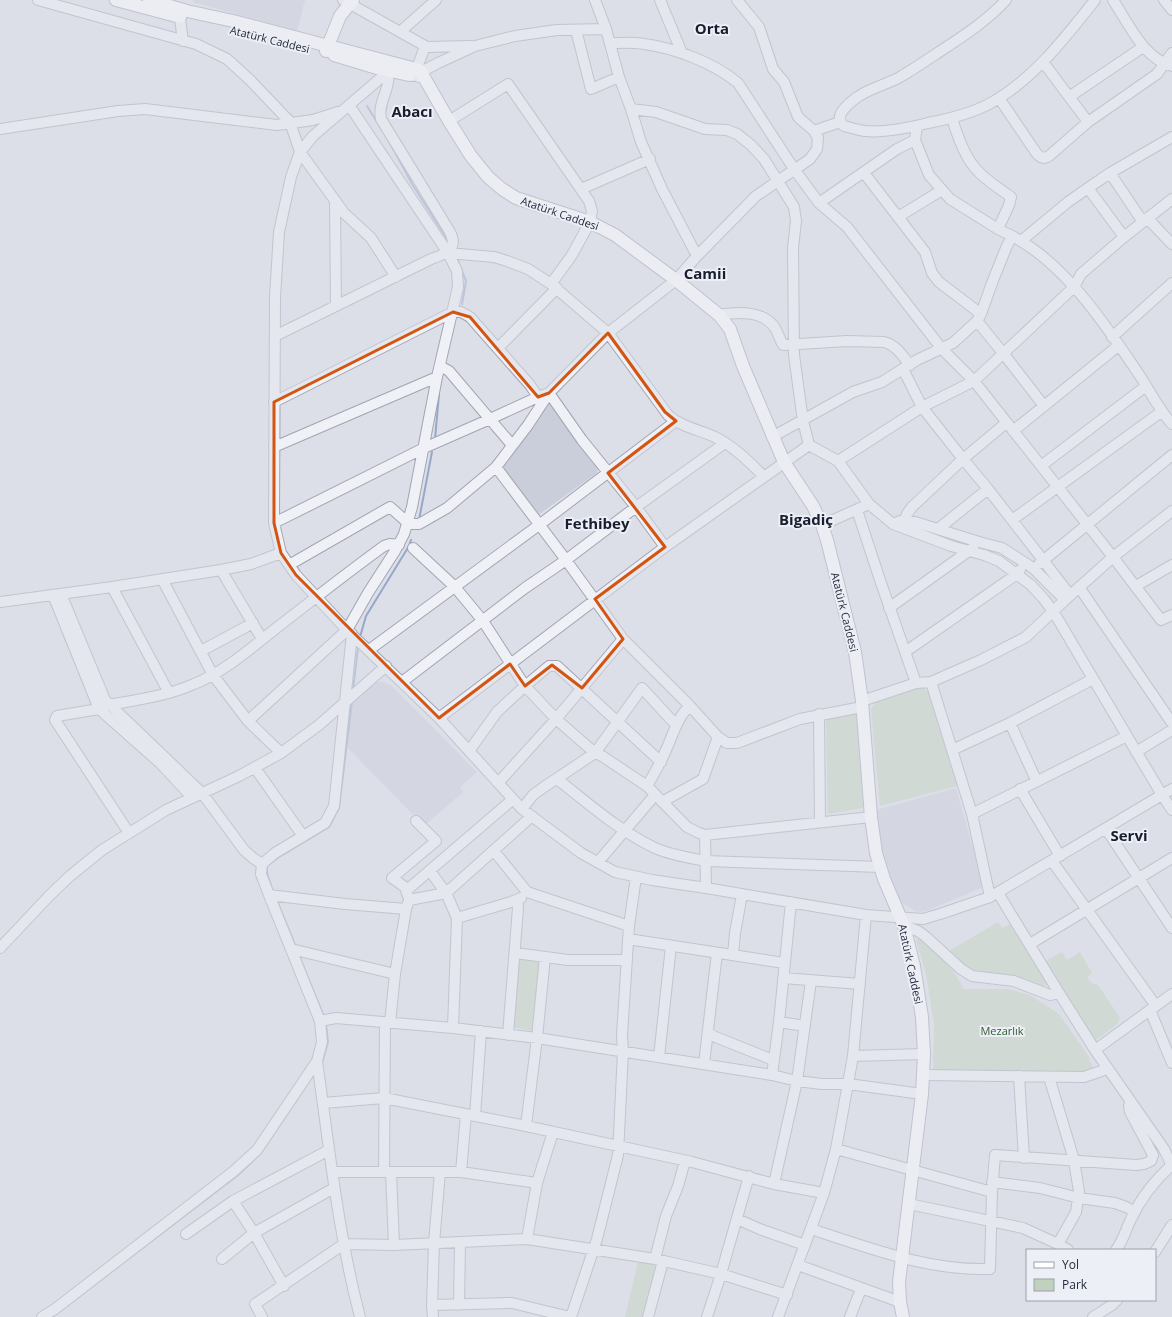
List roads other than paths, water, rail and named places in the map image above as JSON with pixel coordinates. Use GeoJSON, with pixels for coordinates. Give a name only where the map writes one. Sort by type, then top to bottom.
{"type":"FeatureCollection","features":[{"type":"Feature","properties":{"kind":"main road","name":"Atatürk Caddesi"},"geometry":{"type":"LineString","coordinates":[[116,0],[180,13],[327,49],[419,74],[471,156],[488,177],[502,189],[516,198],[590,222],[621,238],[719,315],[730,329],[743,366],[772,437],[784,462],[813,506],[827,540],[855,652],[862,704],[871,817],[876,853],[884,879],[902,922],[914,966],[919,993],[922,1017],[924,1075],[909,1204],[901,1258],[899,1282],[900,1302],[903,1317]]}},
{"type":"Feature","properties":{"kind":"main road","name":"Atatürk Caddesi"},"geometry":{"type":"LineString","coordinates":[[149,0],[180,13]]}},
{"type":"Feature","properties":{"kind":"main road"},"geometry":{"type":"LineString","coordinates":[[327,49],[340,16],[348,1]]}},
{"type":"Feature","properties":{"kind":"street"},"geometry":{"type":"LineString","coordinates":[[38,0],[196,44],[227,59],[250,80],[290,122],[300,152],[344,213],[371,238],[396,277]]}},
{"type":"Feature","properties":{"kind":"street"},"geometry":{"type":"LineString","coordinates":[[401,31],[436,0]]}},
{"type":"Feature","properties":{"kind":"street"},"geometry":{"type":"LineString","coordinates":[[595,0],[606,29],[619,77],[631,109],[637,132],[662,189],[697,256]]}},
{"type":"Feature","properties":{"kind":"street"},"geometry":{"type":"LineString","coordinates":[[660,0],[682,53]]}},
{"type":"Feature","properties":{"kind":"street"},"geometry":{"type":"LineString","coordinates":[[289,565],[390,507],[408,523],[419,524],[447,508],[496,467],[528,425],[548,393],[608,334],[676,280],[697,256],[756,196],[810,159],[817,149],[818,138],[814,131],[798,117],[784,82],[773,69],[759,27],[737,0]]}},
{"type":"Feature","properties":{"kind":"street"},"geometry":{"type":"LineString","coordinates":[[840,122],[841,114],[857,98],[869,90],[901,76],[946,48],[971,30],[1006,0]]}},
{"type":"Feature","properties":{"kind":"street"},"geometry":{"type":"LineString","coordinates":[[840,122],[844,126],[868,131],[881,131],[917,126],[952,118],[976,110],[999,98],[1043,62],[1095,0]]}},
{"type":"Feature","properties":{"kind":"street"},"geometry":{"type":"LineString","coordinates":[[1113,0],[1143,47],[1158,61],[1168,65]]}},
{"type":"Feature","properties":{"kind":"street"},"geometry":{"type":"LineString","coordinates":[[1164,0],[1172,10]]}},
{"type":"Feature","properties":{"kind":"street"},"geometry":{"type":"LineString","coordinates":[[348,1],[427,47],[475,46]]}},
{"type":"Feature","properties":{"kind":"street"},"geometry":{"type":"LineString","coordinates":[[180,13],[183,41]]}},
{"type":"Feature","properties":{"kind":"street"},"geometry":{"type":"LineString","coordinates":[[419,74],[438,63],[475,46],[515,36],[557,30],[606,29]]}},
{"type":"Feature","properties":{"kind":"street"},"geometry":{"type":"LineString","coordinates":[[576,30],[591,89],[619,77]]}},
{"type":"Feature","properties":{"kind":"street"},"geometry":{"type":"LineString","coordinates":[[610,43],[644,43],[692,56],[728,74],[738,83],[794,169],[819,203],[847,227],[942,349],[974,381],[1114,557],[1161,620],[1172,615]]}},
{"type":"Feature","properties":{"kind":"street"},"geometry":{"type":"LineString","coordinates":[[419,74],[424,49],[427,47]]}},
{"type":"Feature","properties":{"kind":"street"},"geometry":{"type":"LineString","coordinates":[[1069,97],[1143,47]]}},
{"type":"Feature","properties":{"kind":"street"},"geometry":{"type":"LineString","coordinates":[[999,98],[1037,154],[1042,158],[1049,156],[1088,122],[1157,74],[1168,65],[1172,53]]}},
{"type":"Feature","properties":{"kind":"street"},"geometry":{"type":"LineString","coordinates":[[1043,62],[1088,122]]}},
{"type":"Feature","properties":{"kind":"street"},"geometry":{"type":"LineString","coordinates":[[383,64],[371,87],[313,136],[300,152],[290,176],[279,232],[275,297],[274,523],[281,553],[296,575],[349,632],[439,718],[522,809],[581,853],[615,872],[652,880],[791,902],[902,922],[925,936],[961,969],[972,976],[1014,981],[1050,995],[1059,993]]}},
{"type":"Feature","properties":{"kind":"street"},"geometry":{"type":"LineString","coordinates":[[383,64],[389,82],[381,108],[381,119],[450,232],[453,243],[448,253]]}},
{"type":"Feature","properties":{"kind":"street"},"geometry":{"type":"LineString","coordinates":[[449,121],[508,84],[591,206],[592,215],[590,222],[554,286],[498,348]]}},
{"type":"Feature","properties":{"kind":"street"},"geometry":{"type":"LineString","coordinates":[[0,129],[118,111],[146,109],[277,125],[313,120],[346,107]]}},
{"type":"Feature","properties":{"kind":"street"},"geometry":{"type":"LineString","coordinates":[[42,1317],[55,1309],[175,1217],[234,1171],[257,1150],[317,1061],[322,1042],[320,1021],[261,874],[262,864],[276,853],[325,823],[334,806],[349,632],[368,593],[399,545],[408,523],[437,377],[458,287],[457,271],[448,253],[346,107]]}},
{"type":"Feature","properties":{"kind":"street"},"geometry":{"type":"LineString","coordinates":[[631,109],[656,112],[705,129],[727,130],[737,134],[751,145],[764,159],[794,207],[796,221],[793,248],[793,344],[803,421],[808,445]]}},
{"type":"Feature","properties":{"kind":"street"},"geometry":{"type":"LineString","coordinates":[[952,118],[966,154],[975,169],[981,175],[1011,196],[1009,205],[998,229]]}},
{"type":"Feature","properties":{"kind":"street"},"geometry":{"type":"LineString","coordinates":[[814,131],[840,122]]}},
{"type":"Feature","properties":{"kind":"street"},"geometry":{"type":"LineString","coordinates":[[917,126],[915,140],[929,175],[950,199],[1016,239],[1050,263],[1074,287],[1084,298],[1112,337],[1146,386],[1161,412],[1172,424]]}},
{"type":"Feature","properties":{"kind":"street"},"geometry":{"type":"LineString","coordinates":[[772,437],[853,392],[882,382],[906,367],[953,343],[979,318],[992,283],[1016,239],[1110,173],[1172,137]]}},
{"type":"Feature","properties":{"kind":"street"},"geometry":{"type":"LineString","coordinates":[[819,203],[898,149],[915,140]]}},
{"type":"Feature","properties":{"kind":"street"},"geometry":{"type":"LineString","coordinates":[[581,190],[650,159]]}},
{"type":"Feature","properties":{"kind":"street"},"geometry":{"type":"LineString","coordinates":[[864,173],[924,252],[932,273],[939,282],[979,318],[1003,353],[1044,406]]}},
{"type":"Feature","properties":{"kind":"street"},"geometry":{"type":"LineString","coordinates":[[1110,173],[1145,220],[1172,244]]}},
{"type":"Feature","properties":{"kind":"street"},"geometry":{"type":"LineString","coordinates":[[1088,188],[1124,237]]}},
{"type":"Feature","properties":{"kind":"street"},"geometry":{"type":"LineString","coordinates":[[898,217],[942,190]]}},
{"type":"Feature","properties":{"kind":"street"},"geometry":{"type":"LineString","coordinates":[[838,461],[922,407],[974,381],[1074,287],[1081,274],[1124,237],[1172,199]]}},
{"type":"Feature","properties":{"kind":"street"},"geometry":{"type":"LineString","coordinates":[[335,201],[336,306]]}},
{"type":"Feature","properties":{"kind":"street"},"geometry":{"type":"LineString","coordinates":[[275,336],[448,253],[494,257],[528,269],[554,286],[608,334],[665,412],[676,421],[725,443],[753,465],[763,476]]}},
{"type":"Feature","properties":{"kind":"street"},"geometry":{"type":"LineString","coordinates":[[1112,337],[1172,283]]}},
{"type":"Feature","properties":{"kind":"street"},"geometry":{"type":"LineString","coordinates":[[274,402],[453,312],[461,312],[470,317],[530,385],[538,397]]}},
{"type":"Feature","properties":{"kind":"street"},"geometry":{"type":"LineString","coordinates":[[719,315],[735,312],[754,314],[768,319],[775,328],[783,345],[847,341],[884,342],[889,343],[896,348],[906,367],[922,407],[1044,561],[1068,598]]}},
{"type":"Feature","properties":{"kind":"street"},"geometry":{"type":"LineString","coordinates":[[905,520],[912,507],[963,460],[1010,427],[1044,406],[1118,346]]}},
{"type":"Feature","properties":{"kind":"street"},"geometry":{"type":"LineString","coordinates":[[440,366],[449,371],[512,445]]}},
{"type":"Feature","properties":{"kind":"street"},"geometry":{"type":"LineString","coordinates":[[274,447],[437,377]]}},
{"type":"Feature","properties":{"kind":"street"},"geometry":{"type":"LineString","coordinates":[[1041,466],[1146,386]]}},
{"type":"Feature","properties":{"kind":"street"},"geometry":{"type":"LineString","coordinates":[[274,523],[424,448],[548,393]]}},
{"type":"Feature","properties":{"kind":"street"},"geometry":{"type":"LineString","coordinates":[[548,393],[665,548]]}},
{"type":"Feature","properties":{"kind":"street"},"geometry":{"type":"LineString","coordinates":[[1012,520],[1161,412]]}},
{"type":"Feature","properties":{"kind":"street"},"geometry":{"type":"LineString","coordinates":[[369,650],[539,525],[676,421]]}},
{"type":"Feature","properties":{"kind":"street"},"geometry":{"type":"LineString","coordinates":[[402,682],[524,588],[566,560],[725,443]]}},
{"type":"Feature","properties":{"kind":"street"},"geometry":{"type":"LineString","coordinates":[[808,445],[838,461],[869,504],[894,524],[969,552],[990,557],[999,561],[1038,592],[1053,612],[1172,810]]}},
{"type":"Feature","properties":{"kind":"street"},"geometry":{"type":"LineString","coordinates":[[439,718],[595,599],[763,476],[808,445]]}},
{"type":"Feature","properties":{"kind":"street"},"geometry":{"type":"LineString","coordinates":[[905,652],[1017,574],[1030,566],[1044,561],[1172,455]]}},
{"type":"Feature","properties":{"kind":"street"},"geometry":{"type":"LineString","coordinates":[[496,467],[624,639],[690,706],[718,737],[727,743],[738,744],[794,721],[862,704],[916,683],[931,682],[981,660],[1026,637],[1114,557],[1172,511]]}},
{"type":"Feature","properties":{"kind":"street"},"geometry":{"type":"LineString","coordinates":[[938,529],[988,489]]}},
{"type":"Feature","properties":{"kind":"street"},"geometry":{"type":"LineString","coordinates":[[822,525],[869,504]]}},
{"type":"Feature","properties":{"kind":"street"},"geometry":{"type":"LineString","coordinates":[[857,510],[916,683]]}},
{"type":"Feature","properties":{"kind":"street"},"geometry":{"type":"LineString","coordinates":[[894,524],[905,520],[915,522],[1002,548],[1030,566],[1068,598]]}},
{"type":"Feature","properties":{"kind":"street"},"geometry":{"type":"LineString","coordinates":[[890,608],[969,552],[979,542]]}},
{"type":"Feature","properties":{"kind":"street"},"geometry":{"type":"LineString","coordinates":[[129,833],[55,720],[56,717],[169,693],[193,685],[214,675],[239,658],[316,597],[384,546],[390,544],[399,545]]}},
{"type":"Feature","properties":{"kind":"street"},"geometry":{"type":"LineString","coordinates":[[412,548],[455,587],[483,621],[525,686],[556,719],[595,753],[602,756],[647,786],[687,827],[705,835],[871,817]]}},
{"type":"Feature","properties":{"kind":"street"},"geometry":{"type":"LineString","coordinates":[[0,602],[57,595],[221,570],[251,564],[281,553]]}},
{"type":"Feature","properties":{"kind":"street"},"geometry":{"type":"LineString","coordinates":[[1136,586],[1172,565]]}},
{"type":"Feature","properties":{"kind":"street"},"geometry":{"type":"LineString","coordinates":[[221,570],[262,639]]}},
{"type":"Feature","properties":{"kind":"street"},"geometry":{"type":"LineString","coordinates":[[162,579],[214,675],[248,721],[281,753]]}},
{"type":"Feature","properties":{"kind":"street"},"geometry":{"type":"LineString","coordinates":[[112,587],[169,693]]}},
{"type":"Feature","properties":{"kind":"street"},"geometry":{"type":"LineString","coordinates":[[1079,588],[1172,723]]}},
{"type":"Feature","properties":{"kind":"street"},"geometry":{"type":"LineString","coordinates":[[57,595],[104,707],[192,797]]}},
{"type":"Feature","properties":{"kind":"street"},"geometry":{"type":"LineString","coordinates":[[201,651],[253,623]]}},
{"type":"Feature","properties":{"kind":"street"},"geometry":{"type":"LineString","coordinates":[[248,721],[349,632]]}},
{"type":"Feature","properties":{"kind":"street"},"geometry":{"type":"LineString","coordinates":[[498,783],[556,719],[624,639]]}},
{"type":"Feature","properties":{"kind":"street"},"geometry":{"type":"LineString","coordinates":[[469,751],[497,712],[525,686],[552,665],[557,666],[582,688],[661,762]]}},
{"type":"Feature","properties":{"kind":"street"},"geometry":{"type":"LineString","coordinates":[[0,948],[51,894],[70,876],[102,850],[166,810],[256,768],[281,753],[318,725],[386,666]]}},
{"type":"Feature","properties":{"kind":"street"},"geometry":{"type":"LineString","coordinates":[[952,750],[1010,723],[1093,679]]}},
{"type":"Feature","properties":{"kind":"street"},"geometry":{"type":"LineString","coordinates":[[931,682],[972,814],[994,895],[1030,944],[1095,1050],[1164,1149],[1172,1166],[1160,1176],[1145,1196],[1135,1212],[1116,1249]]}},
{"type":"Feature","properties":{"kind":"street"},"geometry":{"type":"LineString","coordinates":[[522,809],[533,796],[544,787],[595,753],[642,688],[676,725]]}},
{"type":"Feature","properties":{"kind":"street"},"geometry":{"type":"LineString","coordinates":[[647,786],[661,762],[676,725],[690,706]]}},
{"type":"Feature","properties":{"kind":"street"},"geometry":{"type":"LineString","coordinates":[[104,707],[202,793],[244,850],[262,864]]}},
{"type":"Feature","properties":{"kind":"street"},"geometry":{"type":"LineString","coordinates":[[819,714],[820,822]]}},
{"type":"Feature","properties":{"kind":"street"},"geometry":{"type":"LineString","coordinates":[[1010,723],[1036,780]]}},
{"type":"Feature","properties":{"kind":"street"},"geometry":{"type":"LineString","coordinates":[[1136,752],[1172,730]]}},
{"type":"Feature","properties":{"kind":"street"},"geometry":{"type":"LineString","coordinates":[[972,814],[1036,780],[1127,736]]}},
{"type":"Feature","properties":{"kind":"street"},"geometry":{"type":"LineString","coordinates":[[662,802],[703,779],[718,737]]}},
{"type":"Feature","properties":{"kind":"street"},"geometry":{"type":"LineString","coordinates":[[256,768],[303,836]]}},
{"type":"Feature","properties":{"kind":"street"},"geometry":{"type":"LineString","coordinates":[[557,779],[624,830],[656,848],[680,856],[706,861],[881,867]]}},
{"type":"Feature","properties":{"kind":"street"},"geometry":{"type":"LineString","coordinates":[[902,922],[923,919],[994,895],[1172,788]]}},
{"type":"Feature","properties":{"kind":"street"},"geometry":{"type":"LineString","coordinates":[[1020,789],[1056,858],[1087,910],[1153,1008],[1172,1064]]}},
{"type":"Feature","properties":{"kind":"street"},"geometry":{"type":"LineString","coordinates":[[598,862],[655,795]]}},
{"type":"Feature","properties":{"kind":"street"},"geometry":{"type":"LineString","coordinates":[[407,900],[430,871],[513,799]]}},
{"type":"Feature","properties":{"kind":"street"},"geometry":{"type":"LineString","coordinates":[[269,895],[345,904],[407,900],[446,892],[532,816]]}},
{"type":"Feature","properties":{"kind":"street"},"geometry":{"type":"LineString","coordinates":[[394,1245],[387,1172],[384,1098],[388,1022],[407,900],[403,885],[392,878],[436,841],[416,821]]}},
{"type":"Feature","properties":{"kind":"street"},"geometry":{"type":"LineString","coordinates":[[1106,829],[1172,928]]}},
{"type":"Feature","properties":{"kind":"street"},"geometry":{"type":"LineString","coordinates":[[705,835],[706,888]]}},
{"type":"Feature","properties":{"kind":"street"},"geometry":{"type":"LineString","coordinates":[[494,851],[527,892],[629,926]]}},
{"type":"Feature","properties":{"kind":"street"},"geometry":{"type":"LineString","coordinates":[[1030,944],[1172,858]]}},
{"type":"Feature","properties":{"kind":"street"},"geometry":{"type":"LineString","coordinates":[[430,871],[446,892],[457,918],[453,1028]]}},
{"type":"Feature","properties":{"kind":"street"},"geometry":{"type":"LineString","coordinates":[[432,1305],[512,1303],[570,1317],[597,1239],[620,1147],[623,1051],[622,1035],[629,926],[636,877]]}},
{"type":"Feature","properties":{"kind":"street"},"geometry":{"type":"LineString","coordinates":[[457,918],[517,900],[527,892]]}},
{"type":"Feature","properties":{"kind":"street"},"geometry":{"type":"LineString","coordinates":[[733,955],[735,932],[742,894]]}},
{"type":"Feature","properties":{"kind":"street"},"geometry":{"type":"LineString","coordinates":[[508,1034],[515,953],[518,908],[517,900]]}},
{"type":"Feature","properties":{"kind":"street"},"geometry":{"type":"LineString","coordinates":[[772,1075],[791,902]]}},
{"type":"Feature","properties":{"kind":"street"},"geometry":{"type":"LineString","coordinates":[[778,1317],[824,1193],[836,1149],[853,1056],[866,915]]}},
{"type":"Feature","properties":{"kind":"street"},"geometry":{"type":"LineString","coordinates":[[628,939],[784,963]]}},
{"type":"Feature","properties":{"kind":"street"},"geometry":{"type":"LineString","coordinates":[[659,1057],[671,946]]}},
{"type":"Feature","properties":{"kind":"street"},"geometry":{"type":"LineString","coordinates":[[291,949],[395,974]]}},
{"type":"Feature","properties":{"kind":"street"},"geometry":{"type":"LineString","coordinates":[[515,953],[568,960],[627,960]]}},
{"type":"Feature","properties":{"kind":"street"},"geometry":{"type":"LineString","coordinates":[[704,1064],[717,953]]}},
{"type":"Feature","properties":{"kind":"street"},"geometry":{"type":"LineString","coordinates":[[526,1126],[545,957]]}},
{"type":"Feature","properties":{"kind":"street"},"geometry":{"type":"LineString","coordinates":[[782,978],[860,984]]}},
{"type":"Feature","properties":{"kind":"street"},"geometry":{"type":"LineString","coordinates":[[774,1184],[797,1081],[811,981]]}},
{"type":"Feature","properties":{"kind":"street"},"geometry":{"type":"LineString","coordinates":[[1095,1050],[1172,994]]}},
{"type":"Feature","properties":{"kind":"street"},"geometry":{"type":"LineString","coordinates":[[320,1021],[336,1018],[508,1034],[772,1075],[797,1081],[822,1084],[848,1084],[922,1094]]}},
{"type":"Feature","properties":{"kind":"street"},"geometry":{"type":"LineString","coordinates":[[779,1022],[805,1026]]}},
{"type":"Feature","properties":{"kind":"street"},"geometry":{"type":"LineString","coordinates":[[461,1172],[481,1031]]}},
{"type":"Feature","properties":{"kind":"street"},"geometry":{"type":"LineString","coordinates":[[708,1034],[773,1060]]}},
{"type":"Feature","properties":{"kind":"street"},"geometry":{"type":"LineString","coordinates":[[853,1056],[924,1054]]}},
{"type":"Feature","properties":{"kind":"street"},"geometry":{"type":"LineString","coordinates":[[317,1061],[334,1188],[349,1275],[360,1317]]}},
{"type":"Feature","properties":{"kind":"street"},"geometry":{"type":"LineString","coordinates":[[924,1075],[1049,1077],[1084,1076],[1107,1068]]}},
{"type":"Feature","properties":{"kind":"street"},"geometry":{"type":"LineString","coordinates":[[1019,1076],[1024,1158]]}},
{"type":"Feature","properties":{"kind":"street"},"geometry":{"type":"LineString","coordinates":[[1049,1077],[1074,1160],[1079,1186],[1079,1198],[1076,1212],[1058,1244]]}},
{"type":"Feature","properties":{"kind":"street"},"geometry":{"type":"LineString","coordinates":[[323,1103],[384,1098],[526,1126],[685,1161],[749,1176],[774,1184],[824,1193]]}},
{"type":"Feature","properties":{"kind":"street"},"geometry":{"type":"LineString","coordinates":[[811,1229],[915,1262],[974,1270],[990,1269],[992,1187],[995,1154],[1024,1158],[1136,1165],[1144,1164],[1151,1161],[1152,1153],[1130,1112],[1130,1102]]}},
{"type":"Feature","properties":{"kind":"street"},"geometry":{"type":"LineString","coordinates":[[527,1239],[537,1183],[552,1132]]}},
{"type":"Feature","properties":{"kind":"street"},"geometry":{"type":"LineString","coordinates":[[836,1149],[913,1171],[992,1187],[1040,1188],[1079,1198],[1115,1204],[1126,1207],[1135,1212]]}},
{"type":"Feature","properties":{"kind":"street"},"geometry":{"type":"LineString","coordinates":[[186,1234],[233,1201],[329,1150]]}},
{"type":"Feature","properties":{"kind":"street"},"geometry":{"type":"LineString","coordinates":[[648,1317],[666,1216],[678,1186],[685,1161]]}},
{"type":"Feature","properties":{"kind":"street"},"geometry":{"type":"LineString","coordinates":[[332,1172],[461,1172],[537,1183]]}},
{"type":"Feature","properties":{"kind":"street"},"geometry":{"type":"LineString","coordinates":[[433,1317],[434,1243],[440,1172]]}},
{"type":"Feature","properties":{"kind":"street"},"geometry":{"type":"LineString","coordinates":[[707,1317],[749,1176]]}},
{"type":"Feature","properties":{"kind":"street"},"geometry":{"type":"LineString","coordinates":[[222,1259],[254,1233],[334,1188]]}},
{"type":"Feature","properties":{"kind":"street"},"geometry":{"type":"LineString","coordinates":[[233,1201],[254,1233],[284,1286]]}},
{"type":"Feature","properties":{"kind":"street"},"geometry":{"type":"LineString","coordinates":[[909,1204],[991,1220],[1023,1228],[1066,1249]]}},
{"type":"Feature","properties":{"kind":"street"},"geometry":{"type":"LineString","coordinates":[[737,1219],[762,1230],[805,1245]]}},
{"type":"Feature","properties":{"kind":"street"},"geometry":{"type":"LineString","coordinates":[[1156,1250],[1172,1225]]}},
{"type":"Feature","properties":{"kind":"street"},"geometry":{"type":"LineString","coordinates":[[262,1317],[255,1304],[284,1286],[344,1244],[394,1245],[527,1239],[593,1248],[659,1260],[721,1274],[787,1295]]}},
{"type":"Feature","properties":{"kind":"street"},"geometry":{"type":"LineString","coordinates":[[459,1305],[460,1242]]}},
{"type":"Feature","properties":{"kind":"street"},"geometry":{"type":"LineString","coordinates":[[798,1265],[900,1302]]}},
{"type":"Feature","properties":{"kind":"street"},"geometry":{"type":"LineString","coordinates":[[850,1317],[861,1288]]}},
{"type":"Feature","properties":{"kind":"street"},"geometry":{"type":"LineString","coordinates":[[1093,1317],[1116,1301]]}},
{"type":"Feature","properties":{"kind":"waterway"},"geometry":{"type":"LineString","coordinates":[[367,106],[377,122]]}},
{"type":"Feature","properties":{"kind":"waterway"},"geometry":{"type":"LineString","coordinates":[[389,141],[412,184],[449,242]]}},
{"type":"Feature","properties":{"kind":"waterway"},"geometry":{"type":"LineString","coordinates":[[457,259],[466,281],[462,304]]}},
{"type":"Feature","properties":{"kind":"waterway"},"geometry":{"type":"LineString","coordinates":[[435,439],[439,394]]}},
{"type":"Feature","properties":{"kind":"waterway"},"geometry":{"type":"LineString","coordinates":[[419,520],[432,452]]}},
{"type":"Feature","properties":{"kind":"waterway"},"geometry":{"type":"LineString","coordinates":[[360,637],[366,616],[409,546],[411,540]]}},
{"type":"Feature","properties":{"kind":"waterway"},"geometry":{"type":"LineString","coordinates":[[353,691],[358,647]]}},
{"type":"Feature","properties":{"kind":"waterway"},"geometry":{"type":"LineString","coordinates":[[273,892],[267,873],[267,866],[279,857],[329,827],[339,808],[352,701]]}},
{"type":"Feature","properties":{"kind":"waterway"},"geometry":{"type":"LineString","coordinates":[[277,901],[295,945]]}},
{"type":"Feature","properties":{"kind":"waterway"},"geometry":{"type":"LineString","coordinates":[[299,956],[324,1017]]}},
{"type":"Feature","properties":{"kind":"waterway"},"geometry":{"type":"LineString","coordinates":[[322,1063],[328,1042],[326,1025]]}},
{"type":"Feature","properties":{"kind":"waterway"},"geometry":{"type":"LineString","coordinates":[[52,1317],[238,1175],[261,1153],[314,1074]]}},
{"type":"Feature","properties":{"kind":"district","name":"Orta"},"geometry":{"type":"Point","coordinates":[712,28]}},
{"type":"Feature","properties":{"kind":"district","name":"Abacı"},"geometry":{"type":"Point","coordinates":[412,111]}},
{"type":"Feature","properties":{"kind":"district","name":"Camii"},"geometry":{"type":"Point","coordinates":[705,273]}},
{"type":"Feature","properties":{"kind":"district","name":"Bigadiç"},"geometry":{"type":"Point","coordinates":[806,519]}},
{"type":"Feature","properties":{"kind":"district","name":"Fethibey"},"geometry":{"type":"Point","coordinates":[597,523]}},
{"type":"Feature","properties":{"kind":"district","name":"Servi"},"geometry":{"type":"Point","coordinates":[1129,835]}},
{"type":"Feature","properties":{"kind":"park label","name":"Mezarlık"},"geometry":{"type":"Point","coordinates":[1002,1030]}}]}
